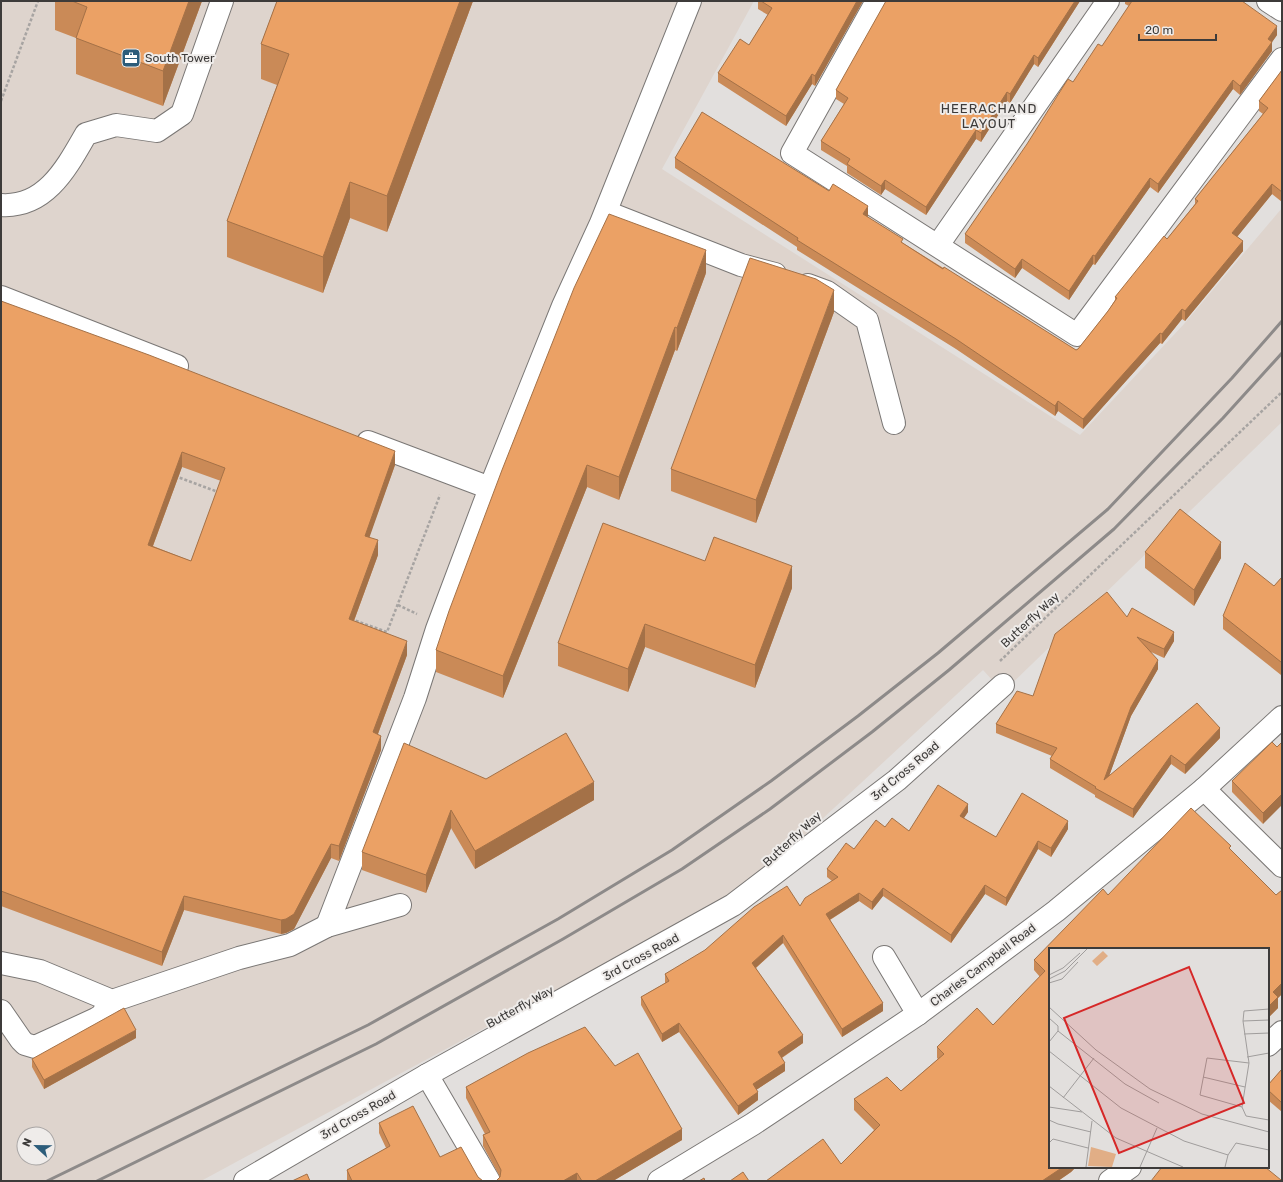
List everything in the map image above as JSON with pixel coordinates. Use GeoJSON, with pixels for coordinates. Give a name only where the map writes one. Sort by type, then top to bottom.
{"type":"FeatureCollection","features":[{"type":"Feature","properties":{"kind":"street"},"geometry":{"type":"LineString","coordinates":[[1,205],[15,206],[43,194],[67,168],[86,134],[116,125],[157,131],[182,114],[222,1]]}},
{"type":"Feature","properties":{"kind":"street"},"geometry":{"type":"LineString","coordinates":[[327,926],[414,698],[437,629],[490,488],[563,306],[606,212],[690,1]]}},
{"type":"Feature","properties":{"kind":"street"},"geometry":{"type":"LineString","coordinates":[[876,1],[792,153],[1077,335],[1282,59]]}},
{"type":"Feature","properties":{"kind":"street"},"geometry":{"type":"LineString","coordinates":[[938,245],[1108,1]]}},
{"type":"Feature","properties":{"kind":"street"},"geometry":{"type":"LineString","coordinates":[[1268,1],[1282,10]]}},
{"type":"Feature","properties":{"kind":"street"},"geometry":{"type":"LineString","coordinates":[[606,212],[741,265],[827,292],[867,320],[894,423]]}},
{"type":"Feature","properties":{"kind":"street"},"geometry":{"type":"LineString","coordinates":[[1,297],[194,373]]}},
{"type":"Feature","properties":{"kind":"street"},"geometry":{"type":"LineString","coordinates":[[346,434],[490,488]]}},
{"type":"Feature","properties":{"kind":"street","name":"3rd Cross Road"},"geometry":{"type":"LineString","coordinates":[[245,1181],[427,1075],[733,905],[897,780],[1003,685]]}},
{"type":"Feature","properties":{"kind":"street","name":"Charles Campbell Road"},"geometry":{"type":"LineString","coordinates":[[659,1181],[753,1124],[918,1014],[1056,911],[1204,789],[1282,717]]}},
{"type":"Feature","properties":{"kind":"street"},"geometry":{"type":"LineString","coordinates":[[1204,789],[1282,866]]}},
{"type":"Feature","properties":{"kind":"street"},"geometry":{"type":"LineString","coordinates":[[1,1011],[21,1040],[25,1044],[35,1048],[101,1016],[112,1001],[238,958],[290,945],[327,926],[400,905]]}},
{"type":"Feature","properties":{"kind":"street"},"geometry":{"type":"LineString","coordinates":[[884,957],[918,1014]]}},
{"type":"Feature","properties":{"kind":"street"},"geometry":{"type":"LineString","coordinates":[[1,963],[40,971],[112,1001]]}},
{"type":"Feature","properties":{"kind":"street"},"geometry":{"type":"LineString","coordinates":[[1269,1044],[1282,1032]]}},
{"type":"Feature","properties":{"kind":"street"},"geometry":{"type":"LineString","coordinates":[[427,1075],[489,1181]]}},
{"type":"Feature","properties":{"kind":"street"},"geometry":{"type":"LineString","coordinates":[[1110,1181],[1129,1168]]}},
{"type":"Feature","properties":{"kind":"path"},"geometry":{"type":"LineString","coordinates":[[1,101],[38,1]]}},
{"type":"Feature","properties":{"kind":"path","name":"Butterfly Way"},"geometry":{"type":"LineString","coordinates":[[999,661],[1282,392]]}},
{"type":"Feature","properties":{"kind":"path"},"geometry":{"type":"LineString","coordinates":[[173,475],[218,492],[215,499]]}},
{"type":"Feature","properties":{"kind":"path"},"geometry":{"type":"LineString","coordinates":[[345,617],[387,632],[440,493]]}},
{"type":"Feature","properties":{"kind":"shaded area"},"geometry":{"type":"Polygon","coordinates":[[[1,1],[754,1],[662,169],[1080,435],[1184,324],[1282,208],[1282,422],[1003,692],[983,670],[752,884],[201,1181],[1,1181],[1,1]]]}},
{"type":"Feature","properties":{"kind":"building"},"geometry":{"type":"Polygon","coordinates":[[[72,1],[189,1],[163,71],[76,38],[87,7],[72,1]]]}},
{"type":"Feature","properties":{"kind":"building"},"geometry":{"type":"Polygon","coordinates":[[[277,1],[460,1],[387,196],[350,182],[323,257],[227,221],[289,54],[261,44],[277,1]]]}},
{"type":"Feature","properties":{"kind":"building"},"geometry":{"type":"Polygon","coordinates":[[[761,1],[857,1],[815,76],[812,74],[786,116],[718,73],[740,39],[749,45],[772,8],[761,1]]]}},
{"type":"Feature","properties":{"kind":"building"},"geometry":{"type":"Polygon","coordinates":[[[886,1],[1075,1],[1038,58],[1034,55],[1010,94],[1007,92],[981,133],[976,130],[926,207],[885,180],[881,186],[847,164],[850,159],[821,141],[848,98],[836,90],[886,1]]]}},
{"type":"Feature","properties":{"kind":"building"},"geometry":{"type":"Polygon","coordinates":[[[1132,1],[1242,1],[1277,26],[1268,39],[1272,42],[1240,86],[1233,80],[1158,184],[1150,178],[1095,256],[1093,255],[1069,291],[1022,259],[1015,269],[965,234],[1027,144],[1068,79],[1073,82],[1098,44],[1102,46],[1132,1]]]}},
{"type":"Feature","properties":{"kind":"building"},"geometry":{"type":"Polygon","coordinates":[[[1282,70],[1282,192],[1272,184],[1232,233],[1243,241],[1185,311],[1182,309],[1162,334],[1160,333],[1083,419],[1058,401],[1055,406],[956,339],[797,240],[798,238],[675,158],[702,112],[829,191],[833,184],[868,206],[863,214],[903,239],[901,242],[943,269],[944,267],[1076,350],[1108,311],[1117,298],[1115,297],[1164,236],[1167,239],[1198,201],[1195,199],[1268,108],[1259,101],[1282,70]]]}},
{"type":"Feature","properties":{"kind":"building"},"geometry":{"type":"Polygon","coordinates":[[[609,214],[706,250],[677,328],[675,327],[619,477],[587,465],[503,676],[436,650],[449,611],[502,470],[574,288],[609,214]]]}},
{"type":"Feature","properties":{"kind":"building"},"geometry":{"type":"Polygon","coordinates":[[[750,258],[816,279],[834,290],[756,500],[671,469],[750,258]]]}},
{"type":"Feature","properties":{"kind":"building"},"geometry":{"type":"Polygon","coordinates":[[[1,301],[149,355],[395,451],[365,536],[378,540],[349,619],[407,641],[373,732],[381,736],[339,846],[331,844],[294,914],[281,920],[184,896],[162,952],[1,891],[1,301]],[[182,452],[148,545],[191,561],[225,468],[182,452]]]}},
{"type":"Feature","properties":{"kind":"building"},"geometry":{"type":"Polygon","coordinates":[[[1180,509],[1221,542],[1194,590],[1145,552],[1180,509]]]}},
{"type":"Feature","properties":{"kind":"building"},"geometry":{"type":"Polygon","coordinates":[[[603,523],[705,561],[714,537],[792,566],[755,665],[645,624],[628,669],[558,643],[603,523]]]}},
{"type":"Feature","properties":{"kind":"building"},"geometry":{"type":"Polygon","coordinates":[[[1245,563],[1274,586],[1282,577],[1281,662],[1223,616],[1245,563]]]}},
{"type":"Feature","properties":{"kind":"building"},"geometry":{"type":"Polygon","coordinates":[[[1107,592],[1127,617],[1132,608],[1174,632],[1164,649],[1137,637],[1158,660],[1131,707],[1104,780],[1197,703],[1220,728],[1185,765],[1171,755],[1133,809],[1095,788],[1096,787],[1050,759],[1057,748],[996,724],[1017,691],[1033,696],[1055,634],[1107,592]]]}},
{"type":"Feature","properties":{"kind":"building"},"geometry":{"type":"Polygon","coordinates":[[[566,733],[594,782],[475,851],[451,810],[426,875],[362,852],[404,743],[486,779],[566,733]]]}},
{"type":"Feature","properties":{"kind":"building"},"geometry":{"type":"Polygon","coordinates":[[[1272,742],[1277,747],[1282,742],[1282,794],[1263,813],[1232,781],[1272,742]]]}},
{"type":"Feature","properties":{"kind":"building"},"geometry":{"type":"Polygon","coordinates":[[[938,785],[968,804],[960,816],[996,837],[1022,793],[1068,821],[1051,848],[1038,841],[1006,898],[985,885],[951,935],[883,888],[872,902],[859,893],[826,914],[883,1003],[842,1029],[783,935],[752,963],[803,1035],[778,1052],[785,1063],[753,1084],[758,1092],[738,1106],[679,1023],[662,1034],[641,997],[669,981],[665,974],[705,950],[754,907],[787,886],[800,906],[805,898],[838,877],[827,869],[846,843],[854,849],[876,820],[885,827],[892,818],[909,831],[938,785]]]}},
{"type":"Feature","properties":{"kind":"building"},"geometry":{"type":"Polygon","coordinates":[[[1191,808],[1231,846],[1229,848],[1276,895],[1282,890],[1282,983],[1273,992],[1278,997],[1269,1006],[1269,948],[1049,948],[1049,1168],[1062,1168],[1042,1181],[766,1181],[823,1139],[841,1164],[880,1125],[854,1099],[887,1077],[901,1091],[944,1054],[937,1047],[977,1008],[993,1025],[1045,971],[1034,960],[1103,889],[1108,895],[1191,808]]]}},
{"type":"Feature","properties":{"kind":"building"},"geometry":{"type":"Polygon","coordinates":[[[124,1008],[136,1030],[44,1080],[32,1059],[124,1008]]]}},
{"type":"Feature","properties":{"kind":"building"},"geometry":{"type":"Polygon","coordinates":[[[585,1027],[615,1066],[638,1053],[682,1129],[595,1181],[582,1181],[577,1173],[563,1181],[496,1181],[500,1177],[501,1170],[483,1135],[490,1132],[466,1087],[528,1053],[585,1027]]]}},
{"type":"Feature","properties":{"kind":"building"},"geometry":{"type":"Polygon","coordinates":[[[1282,1069],[1282,1103],[1269,1091],[1269,1084],[1282,1069]]]}},
{"type":"Feature","properties":{"kind":"building"},"geometry":{"type":"Polygon","coordinates":[[[413,1106],[440,1157],[461,1147],[478,1177],[483,1181],[352,1181],[347,1170],[390,1146],[379,1123],[413,1106]]]}},
{"type":"Feature","properties":{"kind":"building"},"geometry":{"type":"Polygon","coordinates":[[[1161,1168],[1266,1168],[1281,1180],[1281,1181],[1151,1181],[1161,1168]]]}},
{"type":"Feature","properties":{"kind":"building"},"geometry":{"type":"Polygon","coordinates":[[[743,1172],[749,1181],[730,1181],[743,1172]]]}},
{"type":"Feature","properties":{"kind":"building"},"geometry":{"type":"Polygon","coordinates":[[[307,1174],[310,1181],[292,1181],[307,1174]]]}},
{"type":"Feature","properties":{"kind":"railway"},"geometry":{"type":"LineString","coordinates":[[47,1181],[368,1025],[558,919],[672,850],[771,781],[858,716],[938,653],[1108,509],[1232,378],[1282,321]]}},
{"type":"Feature","properties":{"kind":"railway"},"geometry":{"type":"LineString","coordinates":[[97,1181],[376,1044],[563,939],[682,869],[770,809],[872,732],[949,670],[1114,529],[1223,418],[1282,353]]}},
{"type":"Feature","properties":{"kind":"place","name":"South Tower"},"geometry":{"type":"Point","coordinates":[131,58]}},
{"type":"Feature","properties":{"kind":"district","name":"HEERACHAND LAYOUT"},"geometry":{"type":"Point","coordinates":[989,116]}}]}
